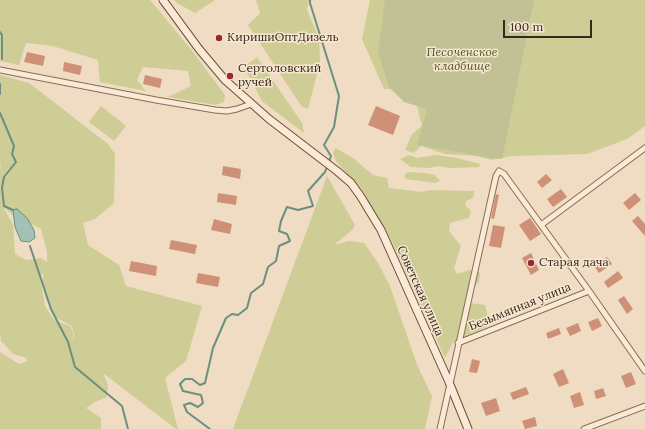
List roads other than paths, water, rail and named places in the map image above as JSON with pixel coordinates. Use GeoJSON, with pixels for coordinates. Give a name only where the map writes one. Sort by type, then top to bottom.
{"type":"FeatureCollection","features":[{"type":"Feature","properties":{"kind":"main road","name":"Советская улица"},"geometry":{"type":"LineString","coordinates":[[163,0],[218,71],[231,85],[251,104],[351,183],[361,197],[381,230],[449,382],[468,429]]}},
{"type":"Feature","properties":{"kind":"street"},"geometry":{"type":"LineString","coordinates":[[0,70],[215,110],[227,111],[251,104]]}},
{"type":"Feature","properties":{"kind":"street"},"geometry":{"type":"LineString","coordinates":[[541,225],[645,148]]}},
{"type":"Feature","properties":{"kind":"street"},"geometry":{"type":"LineString","coordinates":[[440,429],[449,382],[496,176],[499,171],[504,174],[645,371]]}},
{"type":"Feature","properties":{"kind":"street","name":"Безымянная улица"},"geometry":{"type":"LineString","coordinates":[[458,343],[589,291]]}},
{"type":"Feature","properties":{"kind":"street"},"geometry":{"type":"LineString","coordinates":[[584,429],[645,406]]}},
{"type":"Feature","properties":{"kind":"waterway","name":"Сертоловский ручей"},"geometry":{"type":"LineString","coordinates":[[210,429],[187,412],[184,405],[190,403],[198,407],[203,403],[201,395],[183,391],[180,384],[185,379],[192,379],[200,385],[205,383],[213,348],[226,318],[232,314],[238,315],[247,308],[251,293],[263,284],[268,267],[276,261],[279,246],[290,241],[287,234],[279,231],[281,221],[287,207],[298,210],[313,206],[308,191],[325,172],[331,156],[324,145],[334,127],[339,96],[310,0]]}},
{"type":"Feature","properties":{"kind":"waterway"},"geometry":{"type":"LineString","coordinates":[[0,32],[2,35],[2,59]]}},
{"type":"Feature","properties":{"kind":"waterway"},"geometry":{"type":"LineString","coordinates":[[0,84],[0,94]]}},
{"type":"Feature","properties":{"kind":"waterway"},"geometry":{"type":"LineString","coordinates":[[0,113],[14,146],[12,154],[16,162],[4,177],[2,188],[4,206],[13,210]]}},
{"type":"Feature","properties":{"kind":"waterway"},"geometry":{"type":"LineString","coordinates":[[30,246],[51,309],[68,342],[75,367],[122,406],[128,429]]}},
{"type":"Feature","properties":{"kind":"place","name":"КиришиОптДизель"},"geometry":{"type":"Point","coordinates":[219,38]}},
{"type":"Feature","properties":{"kind":"place","name":"Сертоловский ручей"},"geometry":{"type":"Point","coordinates":[230,76]}},
{"type":"Feature","properties":{"kind":"place","name":"Старая дача"},"geometry":{"type":"Point","coordinates":[531,263]}},
{"type":"Feature","properties":{"kind":"park label","name":"Песоченское кладбище"},"geometry":{"type":"Point","coordinates":[462,60]}}]}
